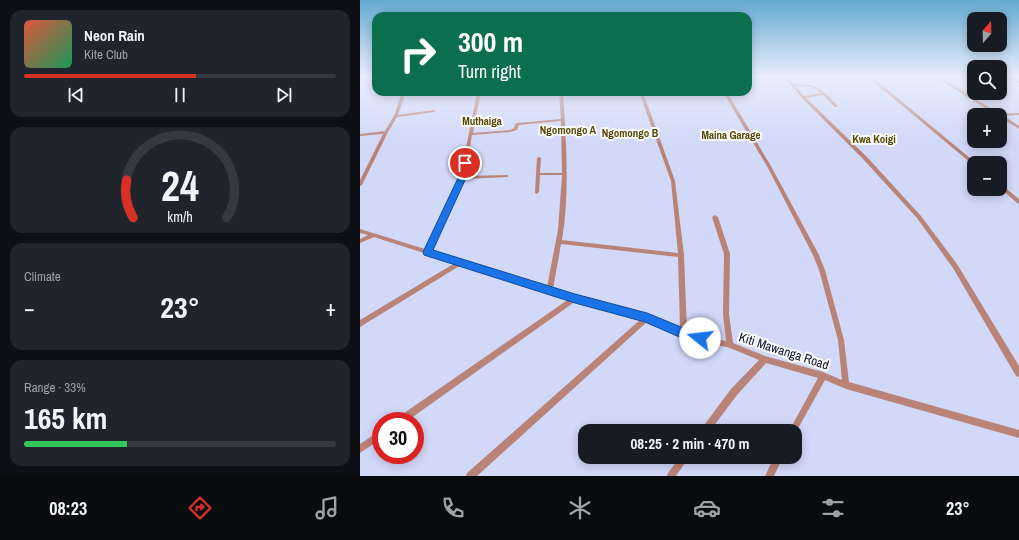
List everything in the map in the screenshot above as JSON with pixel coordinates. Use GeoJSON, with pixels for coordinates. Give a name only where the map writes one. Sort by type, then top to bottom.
{"type":"FeatureCollection","features":[{"type":"Feature","properties":{"kind":"street"},"geometry":{"type":"LineString","coordinates":[[360,185],[386,132],[396,116],[402,99]]}},
{"type":"Feature","properties":{"kind":"street"},"geometry":{"type":"LineString","coordinates":[[427,252],[462,178],[477,99]]}},
{"type":"Feature","properties":{"kind":"street"},"geometry":{"type":"LineString","coordinates":[[550,290],[562,212],[563,120],[562,99]]}},
{"type":"Feature","properties":{"kind":"street"},"geometry":{"type":"LineString","coordinates":[[644,99],[673,181],[681,255],[684,334]]}},
{"type":"Feature","properties":{"kind":"street"},"geometry":{"type":"LineString","coordinates":[[729,99],[770,168],[816,255],[822,270],[841,340],[846,385]]}},
{"type":"Feature","properties":{"kind":"street"},"geometry":{"type":"LineString","coordinates":[[805,99],[865,158],[919,217],[955,266],[1019,373]]}},
{"type":"Feature","properties":{"kind":"street"},"geometry":{"type":"LineString","coordinates":[[828,99],[836,106]]}},
{"type":"Feature","properties":{"kind":"street"},"geometry":{"type":"LineString","coordinates":[[897,99],[967,157]]}},
{"type":"Feature","properties":{"kind":"street"},"geometry":{"type":"LineString","coordinates":[[974,99],[999,115],[1019,114]]}},
{"type":"Feature","properties":{"kind":"street"},"geometry":{"type":"LineString","coordinates":[[396,116],[434,111]]}},
{"type":"Feature","properties":{"kind":"street"},"geometry":{"type":"LineString","coordinates":[[470,134],[510,131],[516,129],[517,124],[563,120]]}},
{"type":"Feature","properties":{"kind":"street"},"geometry":{"type":"LineString","coordinates":[[1007,120],[1019,128]]}},
{"type":"Feature","properties":{"kind":"street"},"geometry":{"type":"LineString","coordinates":[[360,134],[386,132]]}},
{"type":"Feature","properties":{"kind":"street"},"geometry":{"type":"LineString","coordinates":[[537,192],[538,158]]}},
{"type":"Feature","properties":{"kind":"street"},"geometry":{"type":"LineString","coordinates":[[538,174],[563,174]]}},
{"type":"Feature","properties":{"kind":"street"},"geometry":{"type":"LineString","coordinates":[[462,178],[507,176]]}},
{"type":"Feature","properties":{"kind":"street"},"geometry":{"type":"LineString","coordinates":[[1007,192],[1019,202]]}},
{"type":"Feature","properties":{"kind":"street"},"geometry":{"type":"LineString","coordinates":[[715,217],[727,254],[726,314],[730,345]]}},
{"type":"Feature","properties":{"kind":"street","name":"Kiti Mawanga Road"},"geometry":{"type":"LineString","coordinates":[[360,231],[575,298],[647,318],[684,334],[730,345],[765,359],[823,376],[846,385],[1019,434]]}},
{"type":"Feature","properties":{"kind":"street"},"geometry":{"type":"LineString","coordinates":[[360,241],[374,235]]}},
{"type":"Feature","properties":{"kind":"street"},"geometry":{"type":"LineString","coordinates":[[558,242],[681,255]]}},
{"type":"Feature","properties":{"kind":"street"},"geometry":{"type":"LineString","coordinates":[[360,324],[461,262]]}},
{"type":"Feature","properties":{"kind":"street"},"geometry":{"type":"LineString","coordinates":[[413,412],[575,298]]}},
{"type":"Feature","properties":{"kind":"street"},"geometry":{"type":"LineString","coordinates":[[470,476],[647,318]]}},
{"type":"Feature","properties":{"kind":"street"},"geometry":{"type":"LineString","coordinates":[[710,424],[734,392],[765,359]]}},
{"type":"Feature","properties":{"kind":"street"},"geometry":{"type":"LineString","coordinates":[[797,424],[823,376]]}},
{"type":"Feature","properties":{"kind":"street"},"geometry":{"type":"LineString","coordinates":[[360,449],[372,440]]}},
{"type":"Feature","properties":{"kind":"street"},"geometry":{"type":"LineString","coordinates":[[671,476],[680,464]]}},
{"type":"Feature","properties":{"kind":"street"},"geometry":{"type":"LineString","coordinates":[[769,476],[775,464]]}},
{"type":"Feature","properties":{"kind":"district","name":"Muthaiga"},"geometry":{"type":"Point","coordinates":[482,121]}},
{"type":"Feature","properties":{"kind":"district","name":"Ngomongo A"},"geometry":{"type":"Point","coordinates":[568,130]}},
{"type":"Feature","properties":{"kind":"district","name":"Ngomongo B"},"geometry":{"type":"Point","coordinates":[630,133]}},
{"type":"Feature","properties":{"kind":"district","name":"Maina Garage"},"geometry":{"type":"Point","coordinates":[731,135]}},
{"type":"Feature","properties":{"kind":"district","name":"Kwa Koigi"},"geometry":{"type":"Point","coordinates":[874,139]}},
{"type":"Feature","properties":{"kind":"route"},"geometry":{"type":"LineString","coordinates":[[465,163],[462,178],[427,252],[575,298],[647,318],[684,334],[700,338]]}}]}
